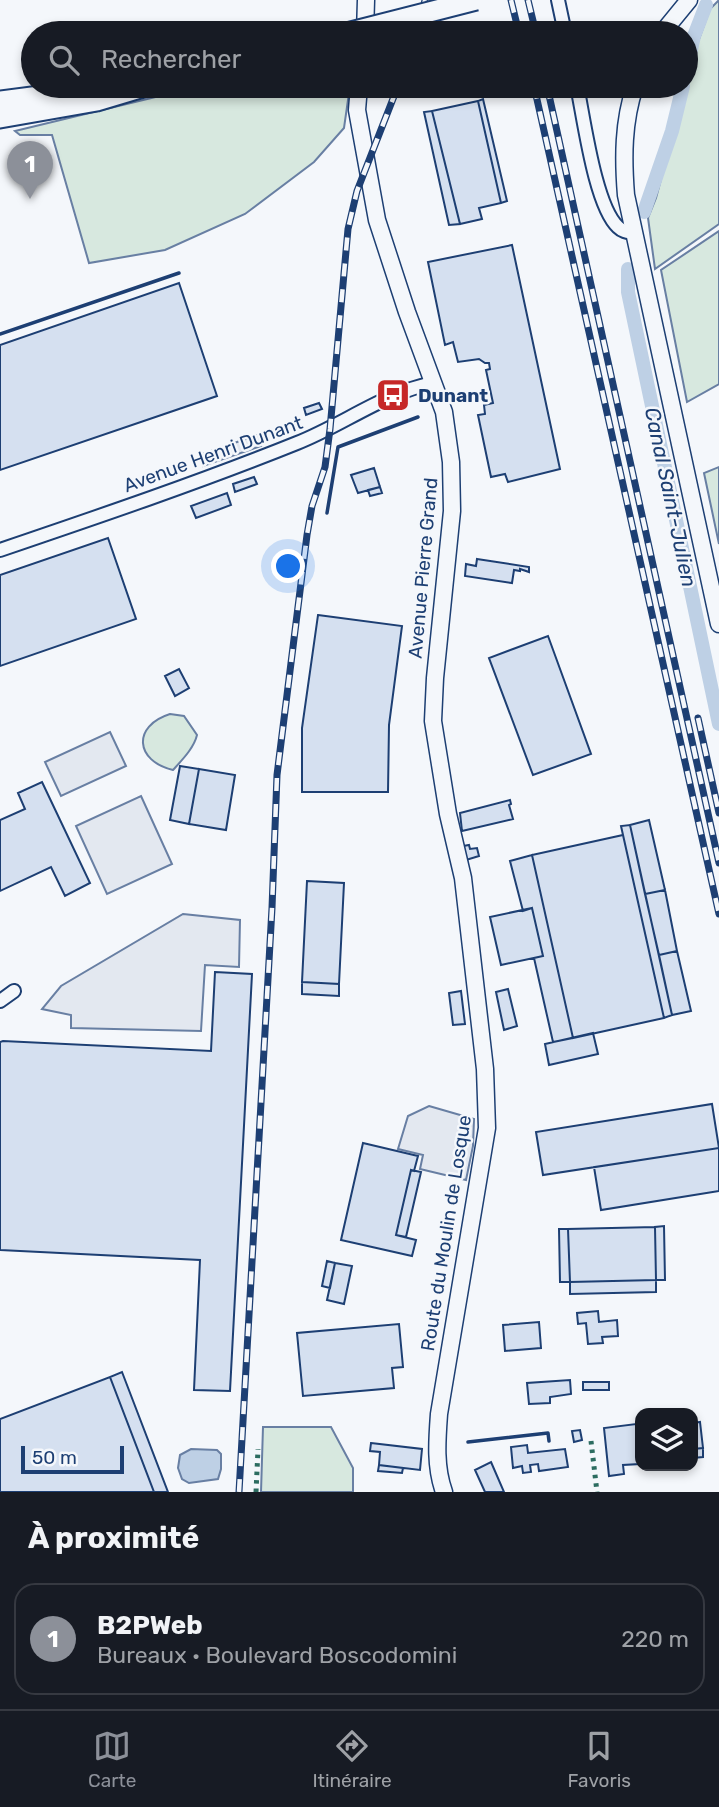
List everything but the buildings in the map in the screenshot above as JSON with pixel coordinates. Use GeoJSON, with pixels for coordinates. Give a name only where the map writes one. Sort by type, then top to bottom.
{"type":"FeatureCollection","features":[{"type":"Feature","properties":{"kind":"main road"},"geometry":{"type":"LineString","coordinates":[[393,21],[476,0]]}},
{"type":"Feature","properties":{"kind":"main road"},"geometry":{"type":"LineString","coordinates":[[0,101],[22,98]]}},
{"type":"Feature","properties":{"kind":"main road"},"geometry":{"type":"LineString","coordinates":[[0,118],[107,98]]}},
{"type":"Feature","properties":{"kind":"street"},"geometry":{"type":"LineString","coordinates":[[365,21],[366,0]]}},
{"type":"Feature","properties":{"kind":"street"},"geometry":{"type":"LineString","coordinates":[[558,0],[562,21]]}},
{"type":"Feature","properties":{"kind":"street"},"geometry":{"type":"LineString","coordinates":[[672,21],[689,0]]}},
{"type":"Feature","properties":{"kind":"street","name":"Avenue Pierre Grand"},"geometry":{"type":"LineString","coordinates":[[358,98],[357,110],[377,220],[444,412],[452,462],[452,510],[433,722],[448,814]]}},
{"type":"Feature","properties":{"kind":"street"},"geometry":{"type":"LineString","coordinates":[[580,98],[604,204],[618,227],[625,232],[634,233]]}},
{"type":"Feature","properties":{"kind":"street"},"geometry":{"type":"LineString","coordinates":[[632,98],[623,158],[626,195],[719,624]]}},
{"type":"Feature","properties":{"kind":"street","name":"Avenue Henri Dunant"},"geometry":{"type":"LineString","coordinates":[[0,550],[157,496],[295,444],[401,392],[434,383]]}},
{"type":"Feature","properties":{"kind":"street","name":"Route du Moulin de Losque"},"geometry":{"type":"LineString","coordinates":[[444,1492],[439,1479],[439,1414],[487,1128],[485,1069],[476,977],[463,878],[448,814]]}},
{"type":"Feature","properties":{"kind":"street"},"geometry":{"type":"LineString","coordinates":[[0,1001],[14,991]]}},
{"type":"Feature","properties":{"kind":"shaded area"},"geometry":{"type":"Polygon","coordinates":[[[719,0],[719,224],[655,269],[648,218],[683,98],[698,98],[698,42],[710,9],[719,0]]]}},
{"type":"Feature","properties":{"kind":"shaded area"},"geometry":{"type":"Polygon","coordinates":[[[151,98],[348,98],[344,128],[314,162],[245,214],[165,250],[89,263],[52,135],[20,135],[15,131],[151,98]]]}},
{"type":"Feature","properties":{"kind":"shaded area"},"geometry":{"type":"Polygon","coordinates":[[[719,231],[719,384],[687,402],[661,270],[719,231]]]}},
{"type":"Feature","properties":{"kind":"shaded area"},"geometry":{"type":"Polygon","coordinates":[[[257,435],[261,446],[203,466],[200,455],[257,435]]]}},
{"type":"Feature","properties":{"kind":"shaded area"},"geometry":{"type":"Polygon","coordinates":[[[719,467],[719,544],[704,473],[719,467]]]}},
{"type":"Feature","properties":{"kind":"shaded area"},"geometry":{"type":"Polygon","coordinates":[[[170,714],[184,716],[197,735],[190,749],[173,770],[160,766],[151,759],[143,743],[149,727],[170,714]]]}},
{"type":"Feature","properties":{"kind":"shaded area"},"geometry":{"type":"Polygon","coordinates":[[[110,732],[126,766],[61,796],[45,762],[110,732]]]}},
{"type":"Feature","properties":{"kind":"shaded area"},"geometry":{"type":"Polygon","coordinates":[[[141,796],[172,864],[107,894],[76,826],[141,796]]]}},
{"type":"Feature","properties":{"kind":"shaded area"},"geometry":{"type":"Polygon","coordinates":[[[183,914],[240,920],[239,967],[205,965],[201,1031],[71,1028],[71,1015],[42,1009],[61,986],[183,914]]]}},
{"type":"Feature","properties":{"kind":"shaded area"},"geometry":{"type":"Polygon","coordinates":[[[429,1106],[474,1119],[473,1146],[466,1180],[420,1169],[423,1155],[398,1149],[408,1116],[429,1106]]]}},
{"type":"Feature","properties":{"kind":"shaded area"},"geometry":{"type":"Polygon","coordinates":[[[263,1427],[331,1427],[353,1468],[353,1492],[261,1492],[263,1427]]]}},
{"type":"Feature","properties":{"kind":"water"},"geometry":{"type":"Polygon","coordinates":[[[191,1449],[217,1450],[221,1454],[218,1479],[189,1483],[182,1479],[178,1468],[180,1455],[191,1449]]]}},
{"type":"Feature","properties":{"kind":"waterway","name":"Canal Saint-Julien"},"geometry":{"type":"LineString","coordinates":[[698,26],[706,5]]}},
{"type":"Feature","properties":{"kind":"waterway","name":"Canal Saint-Julien"},"geometry":{"type":"LineString","coordinates":[[644,212],[672,131],[680,98]]}},
{"type":"Feature","properties":{"kind":"waterway","name":"Canal Saint-Julien"},"geometry":{"type":"LineString","coordinates":[[628,269],[628,292],[719,724]]}},
{"type":"Feature","properties":{"kind":"railway"},"geometry":{"type":"LineString","coordinates":[[421,21],[425,0]]}},
{"type":"Feature","properties":{"kind":"railway"},"geometry":{"type":"LineString","coordinates":[[511,0],[516,21]]}},
{"type":"Feature","properties":{"kind":"railway"},"geometry":{"type":"LineString","coordinates":[[528,0],[533,21]]}},
{"type":"Feature","properties":{"kind":"railway"},"geometry":{"type":"LineString","coordinates":[[239,1492],[277,775],[307,535],[312,506],[325,467],[330,429],[348,229],[357,191],[393,98]]}},
{"type":"Feature","properties":{"kind":"railway"},"geometry":{"type":"LineString","coordinates":[[537,98],[719,914]]}},
{"type":"Feature","properties":{"kind":"railway"},"geometry":{"type":"LineString","coordinates":[[550,98],[719,863]]}},
{"type":"Feature","properties":{"kind":"railway"},"geometry":{"type":"LineString","coordinates":[[698,718],[719,813]]}},
{"type":"Feature","properties":{"kind":"hedge"},"geometry":{"type":"LineString","coordinates":[[591,1441],[597,1492]]}},
{"type":"Feature","properties":{"kind":"hedge"},"geometry":{"type":"LineString","coordinates":[[256,1492],[258,1449]]}},
{"type":"Feature","properties":{"kind":"wall"},"geometry":{"type":"LineString","coordinates":[[0,334],[179,273]]}},
{"type":"Feature","properties":{"kind":"wall"},"geometry":{"type":"LineString","coordinates":[[327,513],[338,447],[418,417]]}},
{"type":"Feature","properties":{"kind":"wall"},"geometry":{"type":"LineString","coordinates":[[468,1442],[548,1433],[549,1441]]}},
{"type":"Feature","properties":{"kind":"place","name":"B2PWeb"},"geometry":{"type":"Point","coordinates":[30,199]}},
{"type":"Feature","properties":{"kind":"place","name":"Dunant"},"geometry":{"type":"Point","coordinates":[393,395]}}]}
